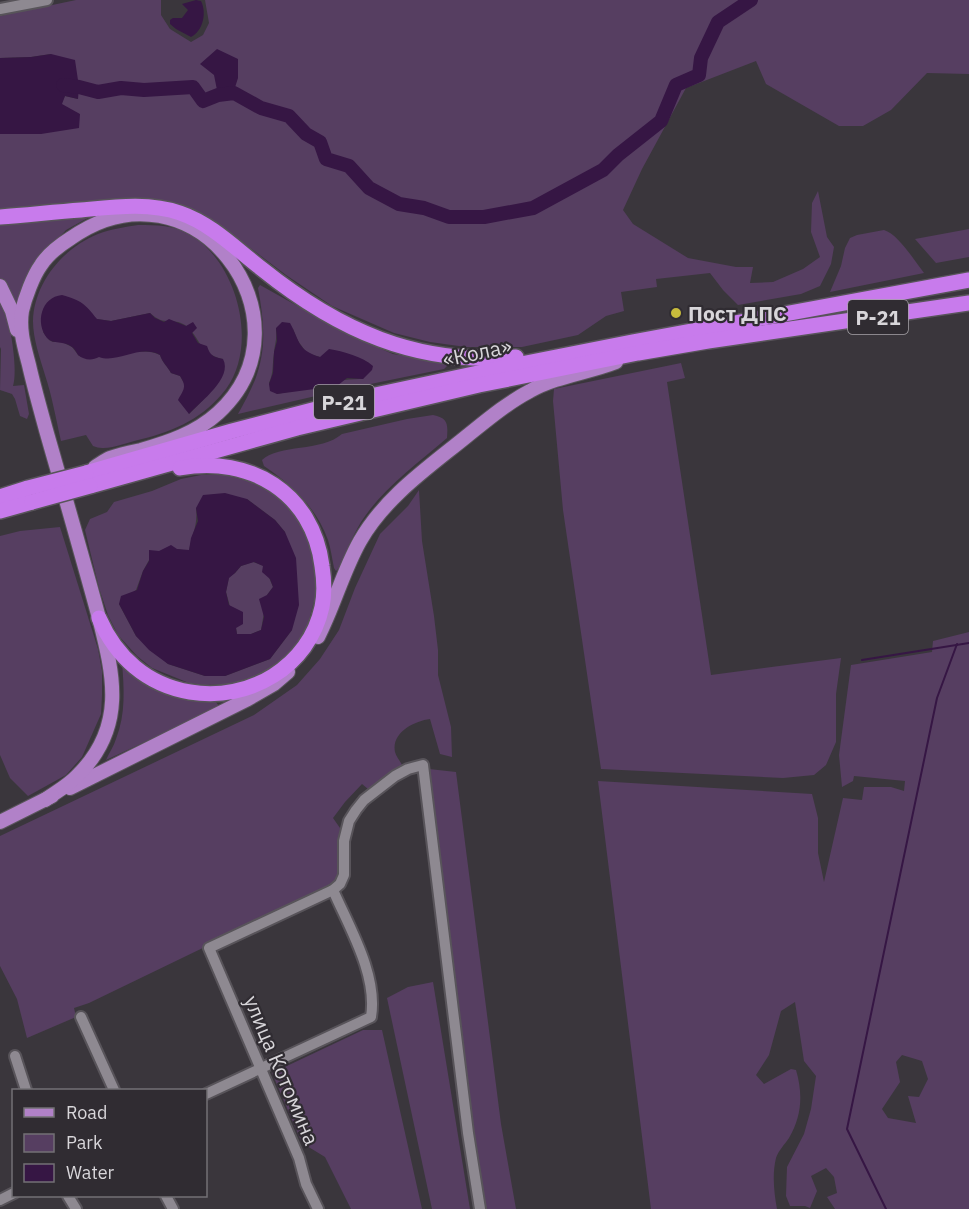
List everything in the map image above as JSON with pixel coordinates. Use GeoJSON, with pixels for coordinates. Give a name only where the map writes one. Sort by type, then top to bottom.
{"type":"FeatureCollection","features":[{"type":"Feature","properties":{"kind":"highway"},"geometry":{"type":"LineString","coordinates":[[0,218],[114,207],[163,208],[198,220],[231,243],[262,270],[320,310],[355,329],[390,343],[439,355],[484,358],[519,357],[555,351],[606,348]]}},
{"type":"Feature","properties":{"kind":"highway","name":"«Кола»"},"geometry":{"type":"LineString","coordinates":[[0,497],[30,495],[88,479],[232,431],[347,401],[501,368],[969,280]]}},
{"type":"Feature","properties":{"kind":"highway","name":"«Кола»"},"geometry":{"type":"LineString","coordinates":[[88,479],[105,481],[350,414],[638,353],[969,303]]}},
{"type":"Feature","properties":{"kind":"highway"},"geometry":{"type":"LineString","coordinates":[[99,618],[118,650],[145,675],[171,688],[184,691],[208,694],[229,693],[265,681],[282,670],[293,659],[303,648],[316,625],[324,592],[321,555],[315,536],[306,518],[283,490],[270,481],[246,471],[200,465],[140,480],[105,481]]}},
{"type":"Feature","properties":{"kind":"highway","name":"«Кола»"},"geometry":{"type":"LineString","coordinates":[[0,511],[30,495]]}},
{"type":"Feature","properties":{"kind":"main road"},"geometry":{"type":"LineString","coordinates":[[45,800],[72,780],[87,765],[100,745],[109,721],[113,693],[107,648],[34,389],[21,328],[23,309],[41,265],[58,247],[79,232],[104,220],[127,215],[153,215],[177,220],[196,229],[211,240],[233,264],[241,278],[250,301],[254,325],[252,354],[245,377],[237,391],[218,413],[190,433],[165,443],[111,458],[88,479]]}},
{"type":"Feature","properties":{"kind":"main road"},"geometry":{"type":"LineString","coordinates":[[0,286],[12,311],[34,389]]}},
{"type":"Feature","properties":{"kind":"main road"},"geometry":{"type":"LineString","coordinates":[[0,822],[274,684],[298,664],[318,637],[361,540],[378,515],[403,489],[492,417],[530,391],[564,377],[598,370],[638,353]]}},
{"type":"Feature","properties":{"kind":"street"},"geometry":{"type":"LineString","coordinates":[[0,9],[47,0]]}},
{"type":"Feature","properties":{"kind":"street"},"geometry":{"type":"LineString","coordinates":[[207,1094],[371,1017],[373,1004],[367,969],[333,890],[344,876],[344,840],[349,820],[356,810],[364,800],[395,776],[423,765],[468,1133],[480,1209]]}},
{"type":"Feature","properties":{"kind":"street","name":"улица Котомина"},"geometry":{"type":"LineString","coordinates":[[318,1209],[306,1184],[299,1158],[208,948],[333,890]]}},
{"type":"Feature","properties":{"kind":"street"},"geometry":{"type":"LineString","coordinates":[[81,1017],[114,1089]]}},
{"type":"Feature","properties":{"kind":"street"},"geometry":{"type":"LineString","coordinates":[[15,1056],[26,1089]]}},
{"type":"Feature","properties":{"kind":"green space"},"geometry":{"type":"Polygon","coordinates":[[[76,0],[161,0],[161,15],[170,29],[191,42],[203,35],[209,23],[205,0],[969,0],[969,74],[927,73],[891,110],[863,126],[839,126],[766,84],[756,61],[686,88],[642,169],[623,210],[633,224],[688,258],[736,267],[753,267],[750,283],[773,282],[803,269],[820,257],[811,232],[812,203],[818,191],[827,237],[834,247],[831,264],[820,286],[801,294],[738,305],[710,273],[656,279],[657,287],[621,292],[624,311],[606,316],[578,335],[522,347],[466,347],[430,342],[394,333],[332,306],[241,241],[201,216],[173,205],[137,199],[0,210],[0,134],[41,134],[65,96],[78,99],[51,54],[0,58],[0,16],[76,0]]]}},
{"type":"Feature","properties":{"kind":"green space"},"geometry":{"type":"Polygon","coordinates":[[[93,215],[66,230],[38,261],[15,306],[0,279],[0,223],[93,215]]]}},
{"type":"Feature","properties":{"kind":"green space"},"geometry":{"type":"Polygon","coordinates":[[[133,226],[165,226],[185,232],[207,248],[221,265],[231,284],[242,328],[241,350],[236,371],[226,389],[209,408],[188,422],[166,432],[106,448],[93,446],[86,435],[61,441],[34,335],[33,321],[39,293],[53,268],[73,248],[98,234],[133,226]],[[150,313],[111,321],[97,319],[43,332],[49,340],[62,342],[72,347],[79,356],[105,357],[146,352],[160,355],[171,373],[180,376],[184,383],[189,414],[203,400],[223,359],[215,357],[204,349],[185,325],[155,317],[150,313]]]}},
{"type":"Feature","properties":{"kind":"green space"},"geometry":{"type":"Polygon","coordinates":[[[969,229],[969,257],[936,263],[915,239],[969,229]]]}},
{"type":"Feature","properties":{"kind":"green space"},"geometry":{"type":"Polygon","coordinates":[[[884,230],[900,242],[924,273],[830,292],[850,238],[884,230]]]}},
{"type":"Feature","properties":{"kind":"green space"},"geometry":{"type":"Polygon","coordinates":[[[260,285],[351,336],[393,354],[450,363],[444,369],[238,414],[255,380],[263,346],[263,323],[258,288],[260,285]],[[276,328],[269,383],[277,394],[331,382],[363,379],[369,363],[357,358],[320,357],[307,353],[293,329],[276,328]]]}},
{"type":"Feature","properties":{"kind":"green space"},"geometry":{"type":"Polygon","coordinates":[[[0,299],[6,311],[12,339],[15,371],[13,386],[24,385],[29,414],[27,419],[20,416],[12,394],[0,390],[0,299]]]}},
{"type":"Feature","properties":{"kind":"green space"},"geometry":{"type":"Polygon","coordinates":[[[681,363],[685,378],[667,382],[711,675],[841,658],[836,694],[836,742],[826,765],[814,775],[783,778],[601,769],[563,510],[553,401],[554,389],[681,363]]]}},
{"type":"Feature","properties":{"kind":"green space"},"geometry":{"type":"Polygon","coordinates":[[[433,415],[446,422],[447,438],[401,477],[369,510],[336,571],[328,540],[317,517],[302,498],[264,466],[262,460],[279,452],[333,440],[342,434],[433,415]]]}},
{"type":"Feature","properties":{"kind":"green space"},"geometry":{"type":"Polygon","coordinates":[[[201,475],[225,475],[272,491],[293,512],[307,535],[317,573],[316,594],[307,628],[290,654],[265,673],[230,684],[189,683],[152,668],[137,656],[118,635],[108,615],[85,530],[90,519],[107,512],[114,502],[152,491],[181,479],[201,475]],[[247,499],[196,508],[189,551],[177,549],[149,560],[136,590],[119,604],[136,636],[168,664],[205,676],[225,676],[270,659],[292,630],[285,532],[275,520],[247,499]]]}},
{"type":"Feature","properties":{"kind":"green space"},"geometry":{"type":"Polygon","coordinates":[[[419,490],[422,541],[438,650],[438,675],[451,727],[452,757],[440,754],[430,719],[411,725],[400,734],[395,745],[396,754],[402,765],[368,789],[362,784],[333,818],[340,828],[339,874],[335,884],[89,1003],[74,1008],[76,1017],[27,1038],[17,999],[0,966],[0,836],[254,715],[297,685],[320,659],[339,630],[380,534],[408,506],[419,490]]]}},
{"type":"Feature","properties":{"kind":"green space"},"geometry":{"type":"Polygon","coordinates":[[[60,527],[98,649],[102,671],[101,714],[82,757],[66,775],[28,796],[10,778],[0,755],[0,536],[20,531],[60,527]]]}},
{"type":"Feature","properties":{"kind":"green space"},"geometry":{"type":"Polygon","coordinates":[[[253,562],[264,566],[273,587],[267,595],[261,630],[251,634],[237,634],[226,592],[229,577],[241,566],[253,562]]]}},
{"type":"Feature","properties":{"kind":"green space"},"geometry":{"type":"Polygon","coordinates":[[[969,632],[969,1209],[835,1209],[827,1197],[837,1193],[834,1177],[826,1168],[811,1176],[817,1191],[810,1208],[790,1206],[786,1196],[787,1167],[804,1134],[816,1076],[804,1061],[795,1002],[781,1011],[769,1055],[756,1075],[764,1084],[791,1069],[796,1070],[800,1088],[797,1121],[777,1155],[775,1164],[774,1184],[777,1209],[651,1209],[598,781],[812,794],[818,818],[818,853],[824,882],[843,798],[862,800],[864,787],[891,787],[904,791],[905,781],[854,776],[853,781],[842,787],[839,755],[851,665],[932,652],[933,641],[969,632]],[[902,1055],[896,1062],[900,1082],[882,1109],[888,1118],[916,1123],[908,1096],[919,1097],[928,1079],[922,1061],[902,1055]]]}},
{"type":"Feature","properties":{"kind":"green space"},"geometry":{"type":"Polygon","coordinates":[[[122,662],[214,700],[220,707],[106,760],[115,742],[123,711],[122,662]]]}},
{"type":"Feature","properties":{"kind":"green space"},"geometry":{"type":"Polygon","coordinates":[[[429,769],[456,772],[501,1124],[516,1209],[483,1209],[470,1133],[429,769]]]}},
{"type":"Feature","properties":{"kind":"green space"},"geometry":{"type":"Polygon","coordinates":[[[433,982],[470,1209],[432,1209],[387,998],[408,987],[433,982]]]}},
{"type":"Feature","properties":{"kind":"green space"},"geometry":{"type":"Polygon","coordinates":[[[363,1030],[382,1030],[422,1209],[351,1209],[325,1157],[302,1143],[272,1073],[363,1030]]]}},
{"type":"Feature","properties":{"kind":"water"},"geometry":{"type":"Polygon","coordinates":[[[201,1],[204,16],[198,31],[191,37],[176,29],[170,24],[170,20],[182,18],[188,10],[182,4],[201,1]]]}},
{"type":"Feature","properties":{"kind":"water"},"geometry":{"type":"Polygon","coordinates":[[[217,49],[238,59],[238,78],[231,100],[218,95],[214,75],[200,64],[217,49]]]}},
{"type":"Feature","properties":{"kind":"water"},"geometry":{"type":"Polygon","coordinates":[[[51,54],[75,60],[79,87],[78,99],[65,96],[62,104],[80,114],[79,128],[41,134],[0,134],[0,58],[51,54]]]}},
{"type":"Feature","properties":{"kind":"water"},"geometry":{"type":"Polygon","coordinates":[[[62,295],[82,303],[97,319],[111,321],[150,313],[164,322],[169,319],[186,326],[193,322],[197,328],[192,333],[198,343],[207,346],[217,358],[223,359],[224,374],[208,396],[189,414],[178,400],[184,388],[182,380],[180,376],[171,373],[160,355],[144,352],[114,358],[88,359],[78,355],[69,345],[49,340],[41,325],[42,312],[49,300],[62,295]]]}},
{"type":"Feature","properties":{"kind":"water"},"geometry":{"type":"Polygon","coordinates":[[[282,322],[290,323],[300,344],[307,351],[320,357],[329,349],[340,351],[364,360],[373,366],[372,370],[363,379],[347,378],[337,386],[277,394],[270,391],[269,384],[273,373],[277,341],[276,328],[282,322]]]}},
{"type":"Feature","properties":{"kind":"water"},"geometry":{"type":"Polygon","coordinates":[[[225,493],[247,499],[275,520],[285,532],[296,558],[299,605],[292,630],[270,659],[225,676],[205,676],[168,664],[149,650],[136,636],[119,604],[121,596],[137,590],[149,561],[149,550],[159,551],[171,545],[177,549],[189,550],[198,521],[196,508],[203,495],[225,493]],[[254,562],[241,566],[229,578],[226,592],[229,605],[243,612],[243,624],[236,628],[237,634],[251,634],[261,630],[264,617],[259,599],[267,595],[273,587],[270,579],[262,572],[263,566],[254,562]]]}},
{"type":"Feature","properties":{"kind":"waterway"},"geometry":{"type":"LineString","coordinates":[[63,85],[98,92],[121,88],[144,90],[193,87],[203,101],[218,95],[234,93],[261,108],[289,116],[306,134],[320,142],[326,159],[349,166],[369,188],[399,204],[424,208],[449,217],[484,217],[533,208],[603,170],[661,121],[676,85],[699,75],[701,58],[718,22],[751,0]]}},
{"type":"Feature","properties":{"kind":"waterway"},"geometry":{"type":"LineString","coordinates":[[862,660],[969,643]]}},
{"type":"Feature","properties":{"kind":"waterway"},"geometry":{"type":"LineString","coordinates":[[886,1209],[847,1129],[937,698],[957,644]]}},
{"type":"Feature","properties":{"kind":"place","name":"Пост ДПС"},"geometry":{"type":"Point","coordinates":[676,313]}}]}
